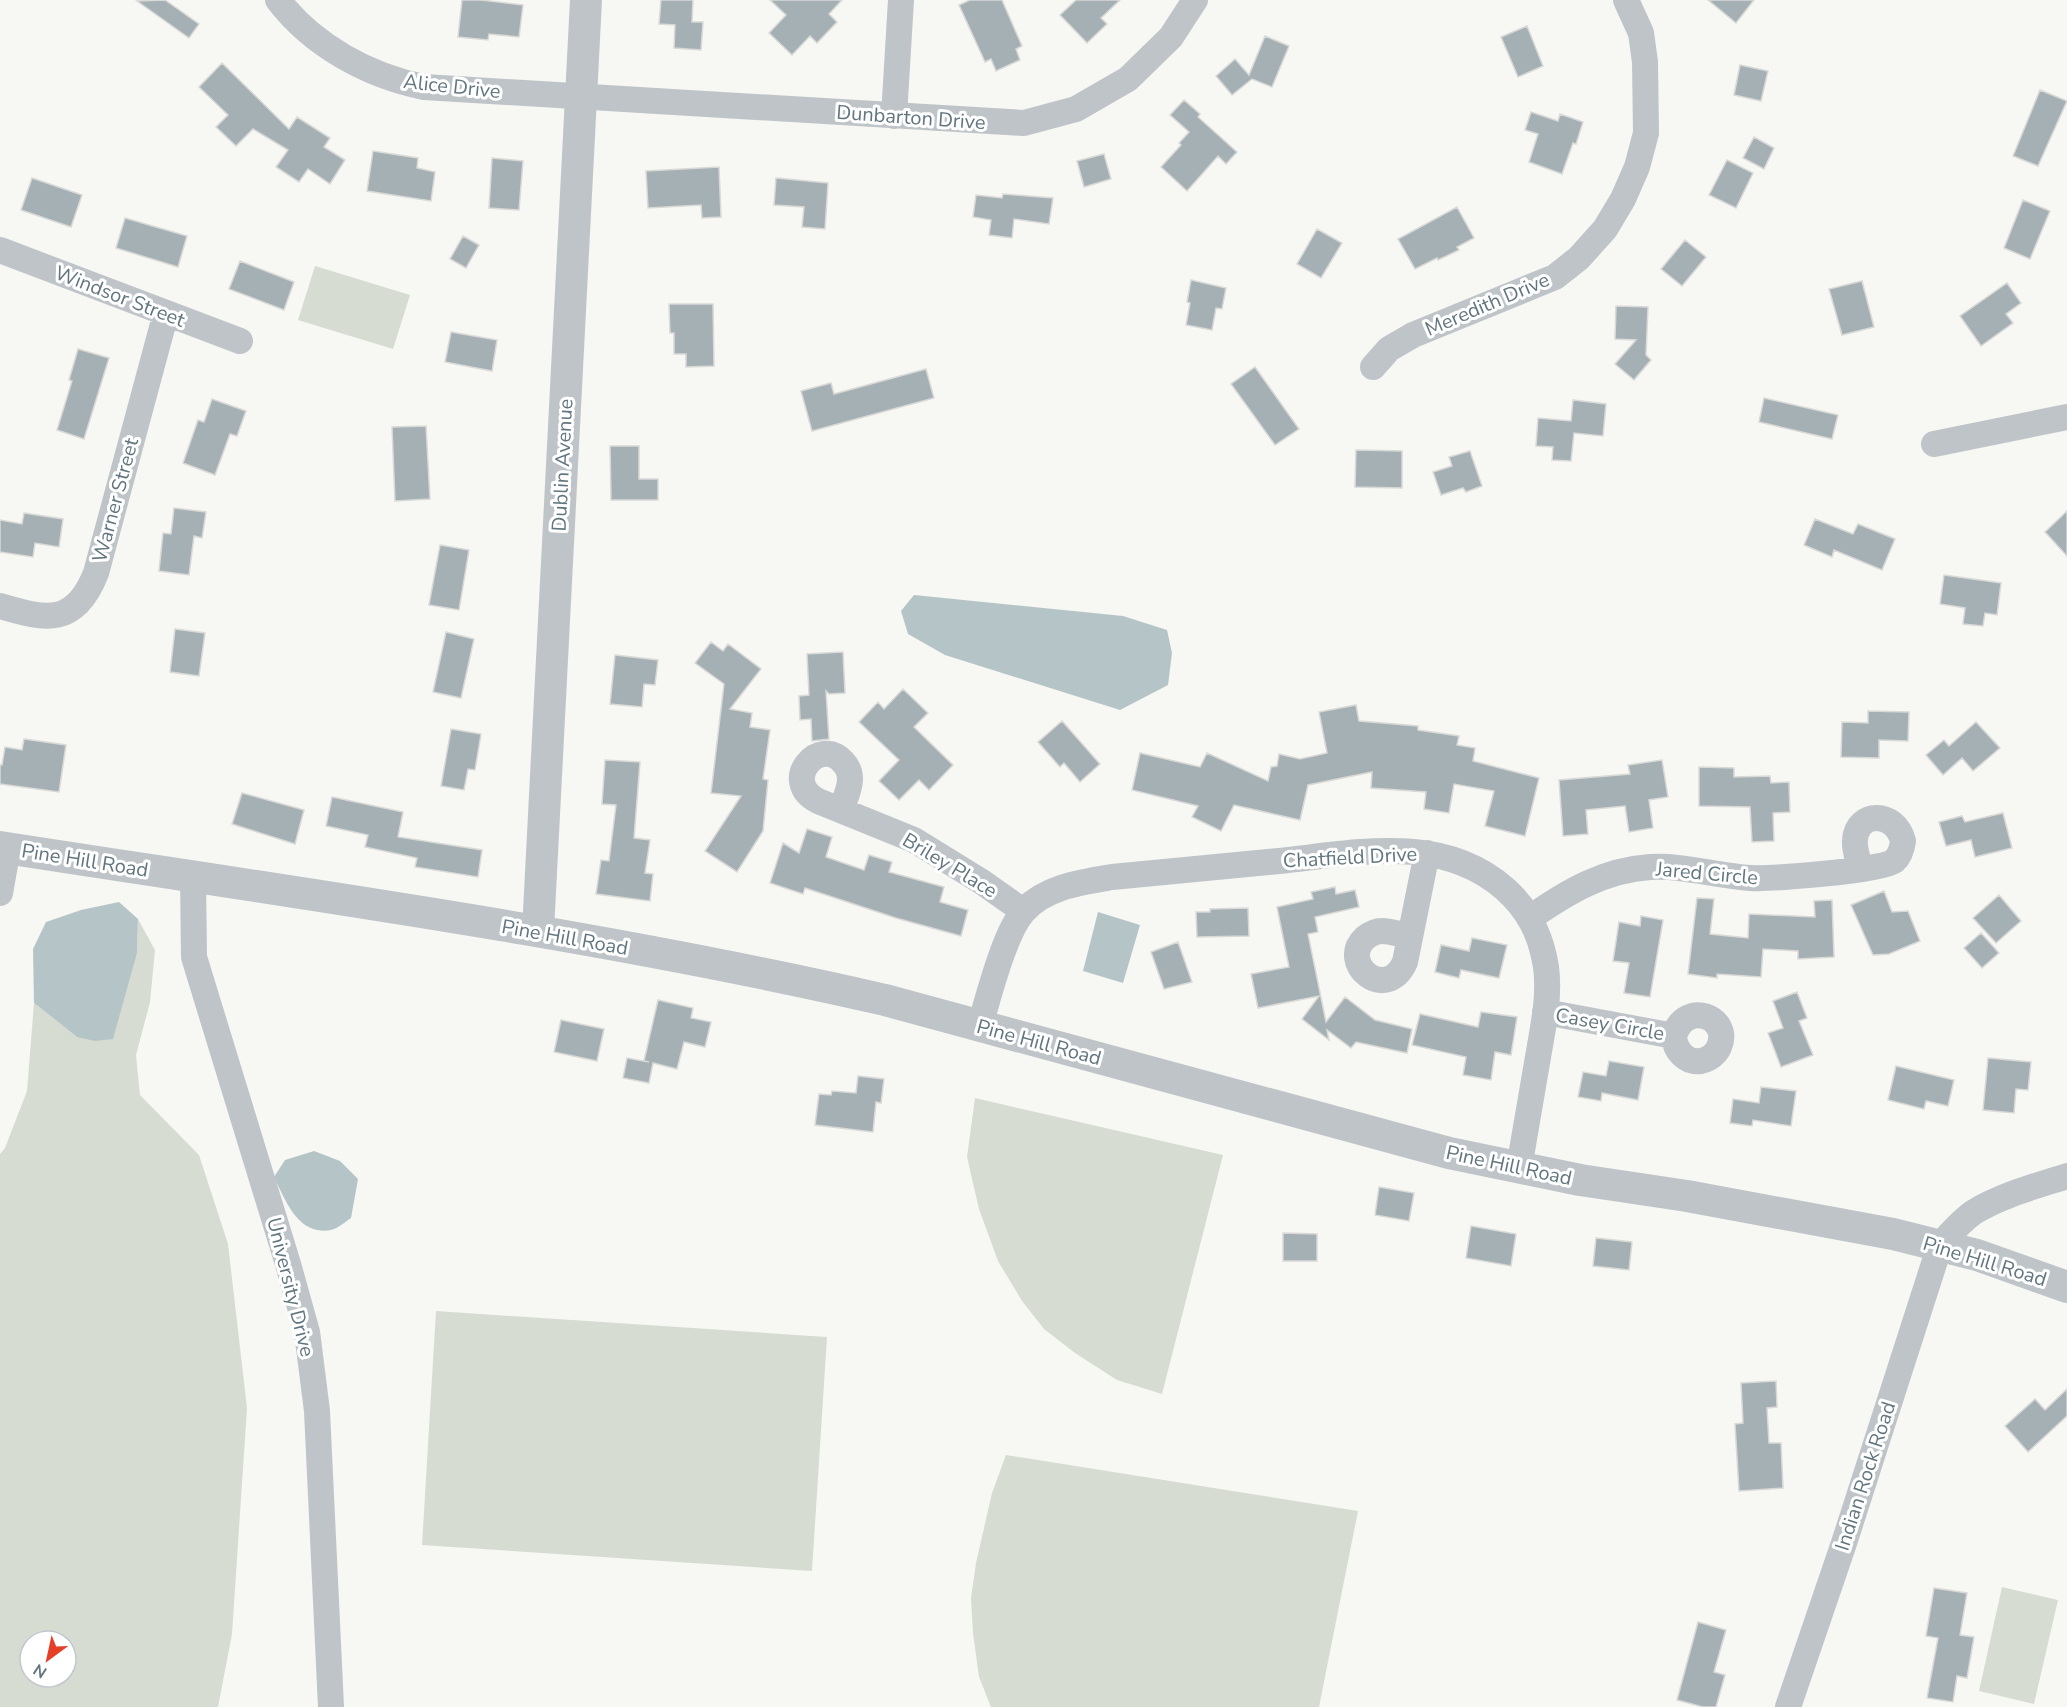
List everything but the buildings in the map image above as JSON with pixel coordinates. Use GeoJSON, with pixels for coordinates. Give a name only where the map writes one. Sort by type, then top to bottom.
{"type":"FeatureCollection","features":[{"type":"Feature","properties":{"kind":"street","name":"Alice Drive"},"geometry":{"type":"LineString","coordinates":[[278,0],[299,23],[331,48],[384,77],[424,87],[581,95]]}},
{"type":"Feature","properties":{"kind":"street","name":"Dublin Avenue"},"geometry":{"type":"LineString","coordinates":[[538,931],[586,0]]}},
{"type":"Feature","properties":{"kind":"street"},"geometry":{"type":"LineString","coordinates":[[894,116],[901,0]]}},
{"type":"Feature","properties":{"kind":"street","name":"Dunbarton Drive"},"geometry":{"type":"LineString","coordinates":[[581,95],[1024,123],[1076,109],[1128,79],[1171,37],[1195,0]]}},
{"type":"Feature","properties":{"kind":"street","name":"Meredith Drive"},"geometry":{"type":"LineString","coordinates":[[1373,367],[1389,349],[1413,335],[1555,277],[1579,258],[1605,230],[1632,178],[1646,133],[1645,62],[1641,33],[1626,0]]}},
{"type":"Feature","properties":{"kind":"street","name":"Windsor Street"},"geometry":{"type":"LineString","coordinates":[[0,250],[240,341]]}},
{"type":"Feature","properties":{"kind":"street","name":"Warner Street"},"geometry":{"type":"LineString","coordinates":[[0,606],[31,615],[52,616],[69,611],[80,602],[89,589],[99,562],[166,313]]}},
{"type":"Feature","properties":{"kind":"street"},"geometry":{"type":"LineString","coordinates":[[1934,444],[2067,417]]}},
{"type":"Feature","properties":{"kind":"street","name":"Briley Place"},"geometry":{"type":"LineString","coordinates":[[841,810],[914,840],[982,882],[1023,911]]}},
{"type":"Feature","properties":{"kind":"street"},"geometry":{"type":"LineString","coordinates":[[0,892],[4,848]]}},
{"type":"Feature","properties":{"kind":"street","name":"Pine Hill Road"},"geometry":{"type":"LineString","coordinates":[[4,848],[538,931],[795,979],[980,1025],[1417,1145],[1519,1168],[1893,1234],[2014,1267],[2067,1287]]}},
{"type":"Feature","properties":{"kind":"street","name":"Chatfield Drive"},"geometry":{"type":"LineString","coordinates":[[980,1025],[1015,923],[1023,911],[1045,896],[1063,888],[1112,877],[1374,851],[1427,853],[1456,860],[1485,873],[1515,898],[1538,933],[1546,967],[1548,998],[1519,1168]]}},
{"type":"Feature","properties":{"kind":"street"},"geometry":{"type":"LineString","coordinates":[[1410,936],[1427,853]]}},
{"type":"Feature","properties":{"kind":"street","name":"Jared Circle"},"geometry":{"type":"LineString","coordinates":[[1530,918],[1575,888],[1624,870],[1652,867],[1753,878],[1805,875],[1860,868]]}},
{"type":"Feature","properties":{"kind":"street","name":"University Drive"},"geometry":{"type":"LineString","coordinates":[[193,877],[194,957],[307,1332],[317,1411],[331,1707]]}},
{"type":"Feature","properties":{"kind":"street","name":"Casey Circle"},"geometry":{"type":"LineString","coordinates":[[1545,1012],[1674,1035]]}},
{"type":"Feature","properties":{"kind":"street"},"geometry":{"type":"LineString","coordinates":[[1940,1245],[1960,1223],[1975,1212],[2009,1196],[2067,1176]]}},
{"type":"Feature","properties":{"kind":"street","name":"Indian Rock Road"},"geometry":{"type":"LineString","coordinates":[[1788,1707],[1844,1544],[1940,1245]]}},
{"type":"Feature","properties":{"kind":"shaded area"},"geometry":{"type":"Polygon","coordinates":[[[315,266],[410,295],[393,349],[298,320],[315,266]]]}},
{"type":"Feature","properties":{"kind":"shaded area"},"geometry":{"type":"Polygon","coordinates":[[[914,595],[1123,616],[1167,630],[1172,653],[1168,685],[1120,710],[945,655],[908,634],[901,611],[914,595]]]}},
{"type":"Feature","properties":{"kind":"shaded area"},"geometry":{"type":"Polygon","coordinates":[[[119,902],[138,919],[137,953],[113,1039],[95,1041],[77,1037],[34,1003],[33,949],[46,922],[81,910],[119,902]]]}},
{"type":"Feature","properties":{"kind":"shaded area"},"geometry":{"type":"Polygon","coordinates":[[[1098,912],[1140,925],[1123,983],[1083,971],[1098,912]]]}},
{"type":"Feature","properties":{"kind":"shaded area"},"geometry":{"type":"Polygon","coordinates":[[[138,919],[155,950],[150,1002],[136,1055],[140,1095],[199,1155],[228,1244],[247,1408],[232,1634],[218,1707],[0,1707],[0,1154],[5,1148],[27,1091],[34,1003],[77,1037],[137,953],[138,919]]]}},
{"type":"Feature","properties":{"kind":"shaded area"},"geometry":{"type":"Polygon","coordinates":[[[975,1098],[1223,1155],[1162,1394],[1117,1380],[1075,1353],[1044,1329],[1022,1301],[998,1261],[979,1209],[967,1157],[975,1098]]]}},
{"type":"Feature","properties":{"kind":"shaded area"},"geometry":{"type":"Polygon","coordinates":[[[314,1151],[340,1161],[358,1179],[351,1218],[331,1230],[310,1228],[302,1222],[289,1206],[274,1177],[285,1160],[314,1151]]]}},
{"type":"Feature","properties":{"kind":"shaded area"},"geometry":{"type":"Polygon","coordinates":[[[436,1311],[827,1337],[812,1571],[422,1545],[436,1311]]]}},
{"type":"Feature","properties":{"kind":"shaded area"},"geometry":{"type":"Polygon","coordinates":[[[1006,1455],[1358,1511],[1319,1707],[991,1707],[979,1677],[971,1598],[976,1563],[992,1493],[1006,1455]]]}},
{"type":"Feature","properties":{"kind":"shaded area"},"geometry":{"type":"Polygon","coordinates":[[[2002,1587],[2058,1600],[2034,1704],[1979,1691],[2002,1587]]]}}]}
